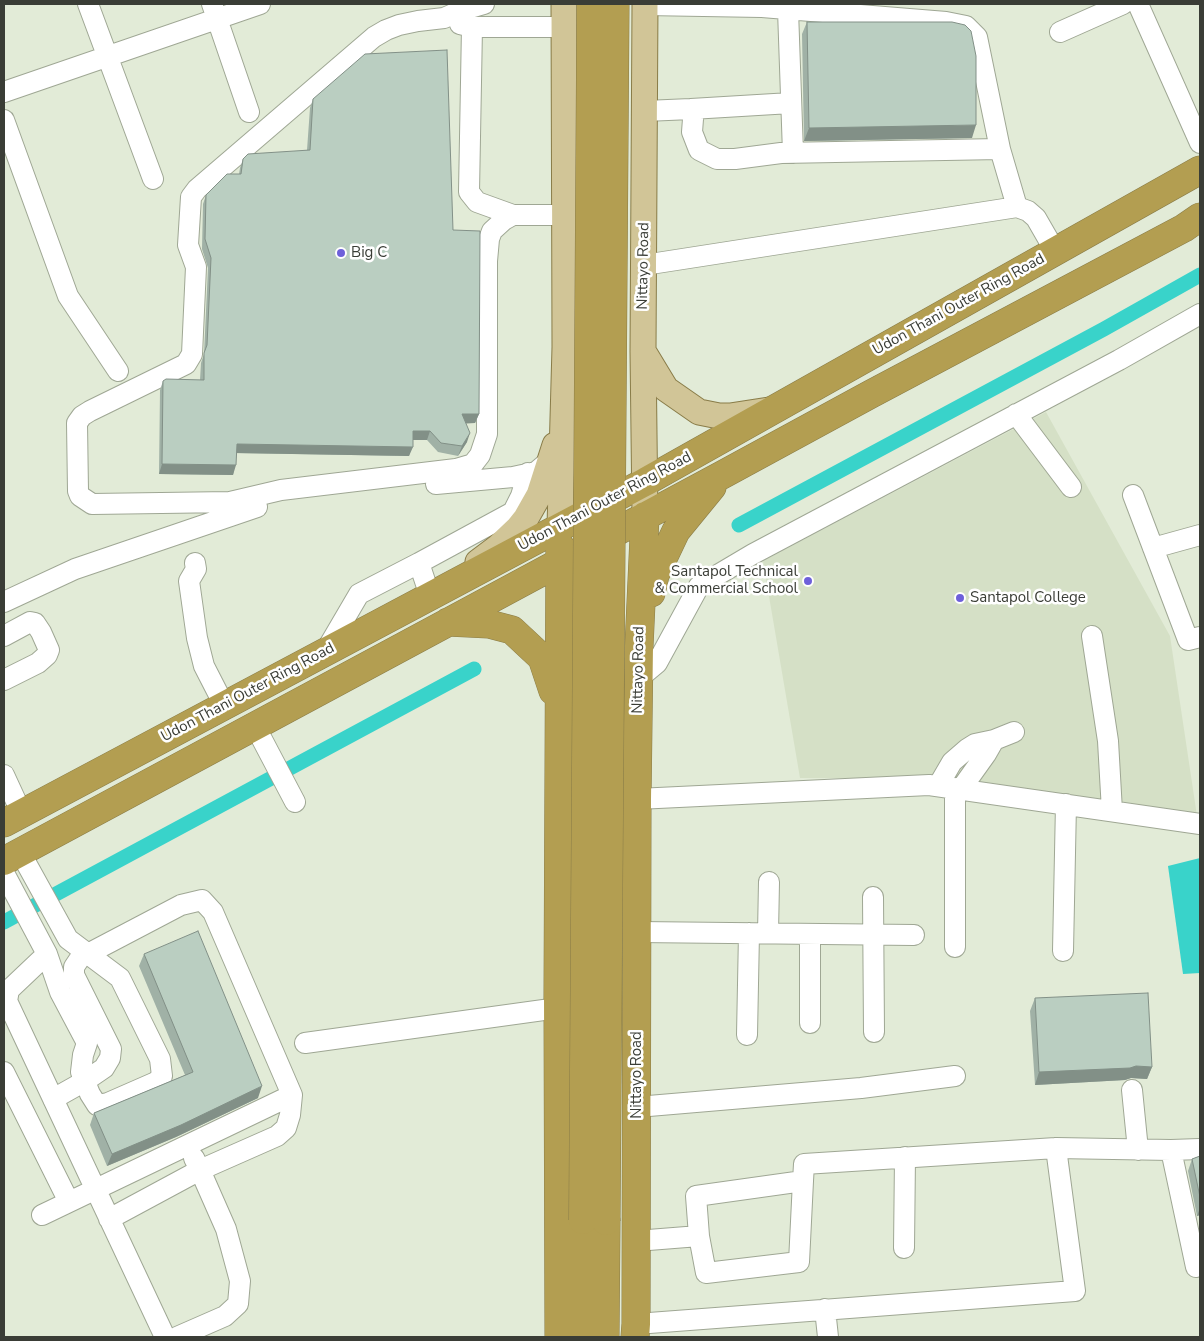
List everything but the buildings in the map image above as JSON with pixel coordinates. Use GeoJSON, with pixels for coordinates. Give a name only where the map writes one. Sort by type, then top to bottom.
{"type":"FeatureCollection","features":[{"type":"Feature","properties":{"kind":"highway","name":"Nittayo Road"},"geometry":{"type":"LineString","coordinates":[[591,4],[594,1220],[605,1337]]}},
{"type":"Feature","properties":{"kind":"highway","name":"Nittayo Road"},"geometry":{"type":"LineString","coordinates":[[582,1337],[594,1220],[615,4]]}},
{"type":"Feature","properties":{"kind":"highway","name":"Udon Thani Outer Ring Road"},"geometry":{"type":"LineString","coordinates":[[13,818],[645,482],[1200,170]]}},
{"type":"Feature","properties":{"kind":"highway","name":"Udon Thani Outer Ring Road"},"geometry":{"type":"LineString","coordinates":[[9,862],[255,726],[871,394],[1184,228],[1200,217]]}},
{"type":"Feature","properties":{"kind":"highway"},"geometry":{"type":"LineString","coordinates":[[639,646],[655,575],[676,531],[722,476]]}},
{"type":"Feature","properties":{"kind":"highway","name":"Nittayo Road"},"geometry":{"type":"LineString","coordinates":[[635,1331],[637,799],[639,646],[645,516]]}},
{"type":"Feature","properties":{"kind":"highway"},"geometry":{"type":"LineString","coordinates":[[559,1337],[560,526]]}},
{"type":"Feature","properties":{"kind":"highway"},"geometry":{"type":"LineString","coordinates":[[448,622],[489,624],[512,630],[542,658],[560,705]]}},
{"type":"Feature","properties":{"kind":"highway"},"geometry":{"type":"LineString","coordinates":[[560,705],[571,675],[584,666],[615,666],[639,678]]}},
{"type":"Feature","properties":{"kind":"main road","name":"Nittayo Road"},"geometry":{"type":"LineString","coordinates":[[645,516],[643,351],[646,4]]}},
{"type":"Feature","properties":{"kind":"main road"},"geometry":{"type":"LineString","coordinates":[[560,526],[565,347],[564,15]]}},
{"type":"Feature","properties":{"kind":"main road"},"geometry":{"type":"LineString","coordinates":[[565,347],[580,361],[602,367],[625,364],[643,351],[666,389],[700,412],[730,416],[774,409]]}},
{"type":"Feature","properties":{"kind":"main road"},"geometry":{"type":"LineString","coordinates":[[434,594],[498,548],[526,518],[539,495],[563,424]]}},
{"type":"Feature","properties":{"kind":"street"},"geometry":{"type":"LineString","coordinates":[[88,4],[153,179]]}},
{"type":"Feature","properties":{"kind":"street"},"geometry":{"type":"LineString","coordinates":[[4,92],[107,57],[214,11],[260,4]]}},
{"type":"Feature","properties":{"kind":"street"},"geometry":{"type":"LineString","coordinates":[[484,4],[460,11],[442,9],[418,21],[399,25],[374,37],[197,189],[191,197],[188,245],[196,267],[192,354],[186,364],[82,416],[77,423],[78,490],[80,496],[92,504],[230,502],[281,490],[456,469],[473,464],[480,455],[487,434],[487,261],[489,239],[492,231],[513,215]]}},
{"type":"Feature","properties":{"kind":"street"},"geometry":{"type":"LineString","coordinates":[[646,4],[762,7],[788,10],[811,8],[935,13],[966,26],[977,38],[1000,149],[1017,207]]}},
{"type":"Feature","properties":{"kind":"street"},"geometry":{"type":"LineString","coordinates":[[1060,32],[1123,4]]}},
{"type":"Feature","properties":{"kind":"street"},"geometry":{"type":"LineString","coordinates":[[1138,4],[1200,143]]}},
{"type":"Feature","properties":{"kind":"street"},"geometry":{"type":"LineString","coordinates":[[442,9],[472,27],[564,15]]}},
{"type":"Feature","properties":{"kind":"street"},"geometry":{"type":"LineString","coordinates":[[788,10],[793,153]]}},
{"type":"Feature","properties":{"kind":"street"},"geometry":{"type":"LineString","coordinates":[[214,11],[248,112]]}},
{"type":"Feature","properties":{"kind":"street"},"geometry":{"type":"LineString","coordinates":[[472,27],[469,192],[477,202],[513,215],[566,215]]}},
{"type":"Feature","properties":{"kind":"street"},"geometry":{"type":"LineString","coordinates":[[645,111],[791,103]]}},
{"type":"Feature","properties":{"kind":"street"},"geometry":{"type":"LineString","coordinates":[[692,109],[692,132],[699,150],[717,159],[793,153],[1000,149]]}},
{"type":"Feature","properties":{"kind":"street"},"geometry":{"type":"LineString","coordinates":[[4,120],[68,296],[118,371]]}},
{"type":"Feature","properties":{"kind":"street"},"geometry":{"type":"LineString","coordinates":[[644,265],[1017,207],[1028,211],[1036,218],[1055,251]]}},
{"type":"Feature","properties":{"kind":"street"},"geometry":{"type":"LineString","coordinates":[[639,678],[657,663],[699,586],[753,554],[1119,360],[1200,314]]}},
{"type":"Feature","properties":{"kind":"street"},"geometry":{"type":"LineString","coordinates":[[1016,414],[1071,487]]}},
{"type":"Feature","properties":{"kind":"street"},"geometry":{"type":"LineString","coordinates":[[4,602],[75,569],[264,505],[331,493],[513,478],[536,472],[550,460]]}},
{"type":"Feature","properties":{"kind":"street"},"geometry":{"type":"LineString","coordinates":[[325,652],[360,594],[513,512],[521,496],[528,474]]}},
{"type":"Feature","properties":{"kind":"street"},"geometry":{"type":"LineString","coordinates":[[1133,495],[1188,640],[1200,637]]}},
{"type":"Feature","properties":{"kind":"street"},"geometry":{"type":"LineString","coordinates":[[1153,548],[1200,535]]}},
{"type":"Feature","properties":{"kind":"street"},"geometry":{"type":"LineString","coordinates":[[195,563],[196,569],[189,582],[198,638],[204,666],[224,705]]}},
{"type":"Feature","properties":{"kind":"street"},"geometry":{"type":"LineString","coordinates":[[419,563],[434,594]]}},
{"type":"Feature","properties":{"kind":"street"},"geometry":{"type":"LineString","coordinates":[[4,636],[30,622],[35,623],[49,650],[47,655],[38,663],[4,680]]}},
{"type":"Feature","properties":{"kind":"street"},"geometry":{"type":"LineString","coordinates":[[1092,636],[1108,741],[1112,811]]}},
{"type":"Feature","properties":{"kind":"street"},"geometry":{"type":"LineString","coordinates":[[255,726],[292,795]]}},
{"type":"Feature","properties":{"kind":"street"},"geometry":{"type":"LineString","coordinates":[[955,947],[952,762],[975,744],[994,740],[1014,732]]}},
{"type":"Feature","properties":{"kind":"street"},"geometry":{"type":"LineString","coordinates":[[4,776],[13,818]]}},
{"type":"Feature","properties":{"kind":"street"},"geometry":{"type":"LineString","coordinates":[[637,799],[929,785],[1200,824]]}},
{"type":"Feature","properties":{"kind":"street"},"geometry":{"type":"LineString","coordinates":[[1063,951],[1066,804]]}},
{"type":"Feature","properties":{"kind":"street"},"geometry":{"type":"LineString","coordinates":[[9,862],[37,882],[68,939],[120,978],[160,1059],[162,1076],[156,1082],[108,1103],[97,1105],[81,1072],[87,1042],[60,992],[47,954],[15,894],[9,862]]}},
{"type":"Feature","properties":{"kind":"street"},"geometry":{"type":"LineString","coordinates":[[746,1035],[759,933],[769,882]]}},
{"type":"Feature","properties":{"kind":"street"},"geometry":{"type":"LineString","coordinates":[[873,897],[874,1032]]}},
{"type":"Feature","properties":{"kind":"street"},"geometry":{"type":"LineString","coordinates":[[53,1099],[85,1082],[104,1068],[110,1058],[111,1049],[74,975],[74,967],[80,958],[181,906],[202,900],[213,912],[292,1094],[290,1115],[286,1128],[277,1136],[200,1170],[109,1219]]}},
{"type":"Feature","properties":{"kind":"street"},"geometry":{"type":"LineString","coordinates":[[638,932],[914,935]]}},
{"type":"Feature","properties":{"kind":"street"},"geometry":{"type":"LineString","coordinates":[[810,934],[810,1023]]}},
{"type":"Feature","properties":{"kind":"street"},"geometry":{"type":"LineString","coordinates":[[47,954],[9,990],[5,1002],[53,1099],[164,1337]]}},
{"type":"Feature","properties":{"kind":"street"},"geometry":{"type":"LineString","coordinates":[[305,1043],[558,1008]]}},
{"type":"Feature","properties":{"kind":"street"},"geometry":{"type":"LineString","coordinates":[[4,1072],[69,1202]]}},
{"type":"Feature","properties":{"kind":"street"},"geometry":{"type":"LineString","coordinates":[[637,1107],[861,1088],[955,1076]]}},
{"type":"Feature","properties":{"kind":"street"},"geometry":{"type":"LineString","coordinates":[[1132,1090],[1138,1150]]}},
{"type":"Feature","properties":{"kind":"street"},"geometry":{"type":"LineString","coordinates":[[42,1215],[292,1094]]}},
{"type":"Feature","properties":{"kind":"street"},"geometry":{"type":"LineString","coordinates":[[177,1337],[225,1316],[238,1304],[240,1281],[226,1229],[188,1145]]}},
{"type":"Feature","properties":{"kind":"street"},"geometry":{"type":"LineString","coordinates":[[635,1331],[824,1310],[1075,1291],[1056,1148]]}},
{"type":"Feature","properties":{"kind":"street"},"geometry":{"type":"LineString","coordinates":[[803,1181],[696,1196],[699,1236],[706,1273],[799,1262],[804,1164],[1056,1148],[1200,1149]]}},
{"type":"Feature","properties":{"kind":"street"},"geometry":{"type":"LineString","coordinates":[[1171,1150],[1196,1267]]}},
{"type":"Feature","properties":{"kind":"street"},"geometry":{"type":"LineString","coordinates":[[904,1248],[905,1158]]}},
{"type":"Feature","properties":{"kind":"street"},"geometry":{"type":"LineString","coordinates":[[636,1241],[699,1236]]}},
{"type":"Feature","properties":{"kind":"street"},"geometry":{"type":"LineString","coordinates":[[824,1310],[828,1337]]}},
{"type":"Feature","properties":{"kind":"shaded area","name":"Santapol College"},"geometry":{"type":"Polygon","coordinates":[[[1046,412],[1170,636],[1197,816],[931,778],[800,778],[763,561],[1046,412]]]}},
{"type":"Feature","properties":{"kind":"water"},"geometry":{"type":"Polygon","coordinates":[[[1200,858],[1200,973],[1183,974],[1168,866],[1200,858]]]}},
{"type":"Feature","properties":{"kind":"waterway"},"geometry":{"type":"LineString","coordinates":[[739,525],[1104,329],[1200,275]]}},
{"type":"Feature","properties":{"kind":"waterway"},"geometry":{"type":"LineString","coordinates":[[4,922],[474,669]]}},
{"type":"Feature","properties":{"kind":"place","name":"Big C"},"geometry":{"type":"Point","coordinates":[341,253]}},
{"type":"Feature","properties":{"kind":"place","name":"Santapol Technical & Commercial School"},"geometry":{"type":"Point","coordinates":[808,581]}},
{"type":"Feature","properties":{"kind":"place","name":"Santapol College"},"geometry":{"type":"Point","coordinates":[960,598]}}]}
